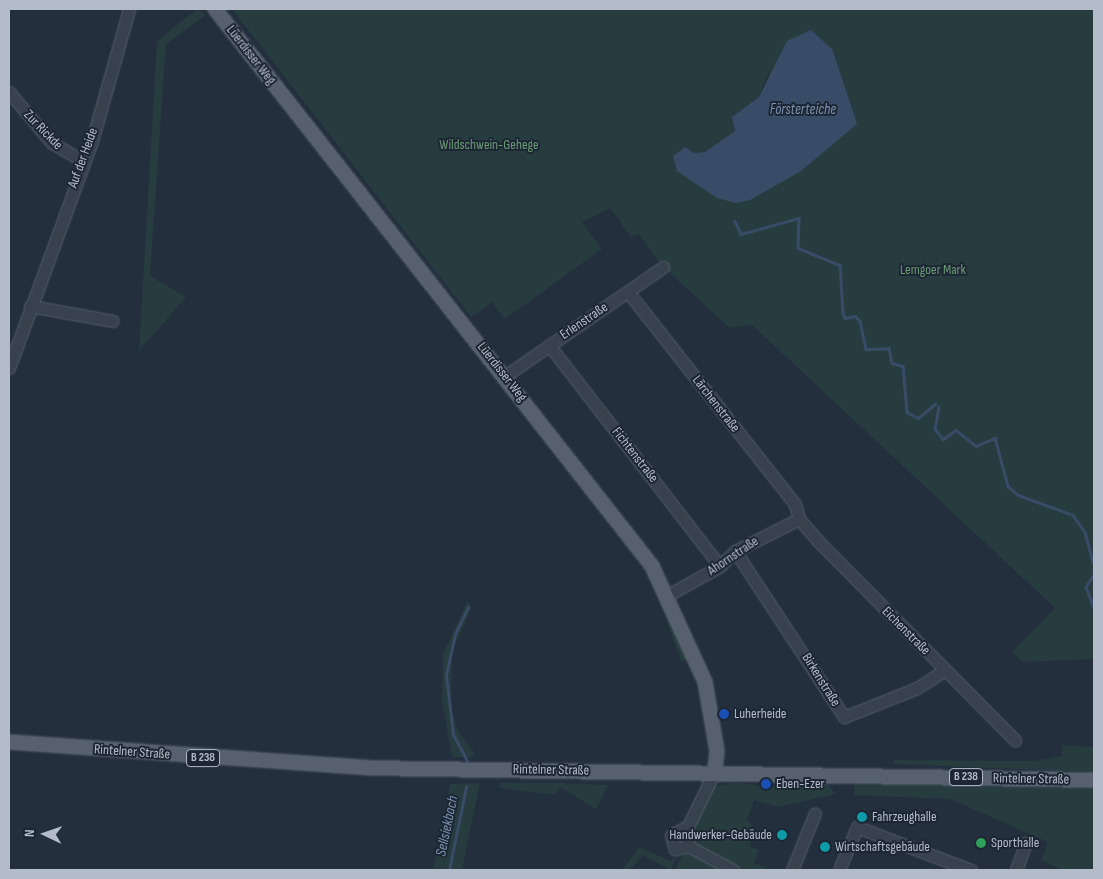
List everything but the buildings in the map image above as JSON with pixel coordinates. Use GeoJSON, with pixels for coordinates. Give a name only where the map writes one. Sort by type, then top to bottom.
{"type":"FeatureCollection","features":[{"type":"Feature","properties":{"kind":"main road","name":"Lüerdisser Weg"},"geometry":{"type":"LineString","coordinates":[[215,9],[632,539],[668,595],[707,691],[717,751],[715,771]]}},
{"type":"Feature","properties":{"kind":"main road","name":"Rintelner Straße"},"geometry":{"type":"LineString","coordinates":[[9,742],[369,768],[715,771],[1094,780]]}},
{"type":"Feature","properties":{"kind":"street","name":"Auf der Heide"},"geometry":{"type":"LineString","coordinates":[[9,368],[82,160],[92,141],[129,9]]}},
{"type":"Feature","properties":{"kind":"street","name":"Zur Rickde"},"geometry":{"type":"LineString","coordinates":[[9,92],[52,143],[82,160]]}},
{"type":"Feature","properties":{"kind":"street","name":"Erlenstraße"},"geometry":{"type":"LineString","coordinates":[[505,376],[663,267]]}},
{"type":"Feature","properties":{"kind":"street","name":"Lärchenstraße"},"geometry":{"type":"LineString","coordinates":[[628,292],[795,504],[799,520]]}},
{"type":"Feature","properties":{"kind":"street"},"geometry":{"type":"LineString","coordinates":[[30,306],[113,321]]}},
{"type":"Feature","properties":{"kind":"street","name":"Fichtenstraße"},"geometry":{"type":"LineString","coordinates":[[549,345],[720,566]]}},
{"type":"Feature","properties":{"kind":"street","name":"Ahornstraße"},"geometry":{"type":"LineString","coordinates":[[668,595],[720,566],[735,551],[799,520]]}},
{"type":"Feature","properties":{"kind":"street","name":"Eichenstraße"},"geometry":{"type":"LineString","coordinates":[[799,520],[1015,740]]}},
{"type":"Feature","properties":{"kind":"street","name":"Birkenstraße"},"geometry":{"type":"LineString","coordinates":[[735,551],[844,717],[916,688],[945,670]]}},
{"type":"Feature","properties":{"kind":"street"},"geometry":{"type":"LineString","coordinates":[[688,846],[688,826],[715,771]]}},
{"type":"Feature","properties":{"kind":"street"},"geometry":{"type":"LineString","coordinates":[[792,870],[816,813]]}},
{"type":"Feature","properties":{"kind":"street"},"geometry":{"type":"LineString","coordinates":[[688,826],[671,835],[675,849],[688,846],[733,870]]}},
{"type":"Feature","properties":{"kind":"street"},"geometry":{"type":"LineString","coordinates":[[839,870],[857,827],[971,870]]}},
{"type":"Feature","properties":{"kind":"street"},"geometry":{"type":"LineString","coordinates":[[1016,870],[1026,844]]}},
{"type":"Feature","properties":{"kind":"green space"},"geometry":{"type":"Polygon","coordinates":[[[197,9],[206,15],[166,44],[150,276],[186,297],[139,351],[157,41],[197,9]]]}},
{"type":"Feature","properties":{"kind":"green space","name":"Lemgoer Mark"},"geometry":{"type":"Polygon","coordinates":[[[232,9],[1094,9],[1094,659],[1023,662],[1012,652],[1055,608],[752,325],[730,328],[661,265],[638,233],[631,237],[610,208],[582,222],[602,249],[505,319],[492,302],[471,317],[232,9]],[[771,67],[759,97],[732,117],[735,131],[705,152],[694,153],[685,147],[736,203],[771,67]]]}},
{"type":"Feature","properties":{"kind":"green space"},"geometry":{"type":"Polygon","coordinates":[[[468,600],[471,608],[452,652],[451,708],[458,731],[474,752],[473,758],[452,757],[442,701],[443,654],[468,600]]]}},
{"type":"Feature","properties":{"kind":"green space"},"geometry":{"type":"Polygon","coordinates":[[[666,600],[689,660],[681,661],[660,602],[666,600]]]}},
{"type":"Feature","properties":{"kind":"green space"},"geometry":{"type":"Polygon","coordinates":[[[1062,745],[1094,747],[1094,772],[894,764],[894,760],[1033,761],[1062,756],[1062,745]]]}},
{"type":"Feature","properties":{"kind":"green space"},"geometry":{"type":"Polygon","coordinates":[[[854,775],[1094,785],[1094,870],[1062,870],[1042,860],[1048,842],[950,799],[854,795],[854,775]]]}},
{"type":"Feature","properties":{"kind":"green space"},"geometry":{"type":"Polygon","coordinates":[[[480,783],[462,870],[433,870],[450,784],[480,783]]]}},
{"type":"Feature","properties":{"kind":"green space"},"geometry":{"type":"Polygon","coordinates":[[[500,783],[608,785],[596,809],[560,787],[554,795],[500,788],[500,783]]]}},
{"type":"Feature","properties":{"kind":"green space"},"geometry":{"type":"Polygon","coordinates":[[[738,783],[769,787],[827,784],[836,794],[778,807],[754,800],[747,820],[754,828],[750,847],[759,850],[754,863],[771,870],[675,870],[683,854],[689,854],[692,828],[713,786],[738,783]]]}},
{"type":"Feature","properties":{"kind":"green space"},"geometry":{"type":"Polygon","coordinates":[[[639,847],[671,861],[677,854],[671,870],[643,855],[630,870],[622,870],[639,847]]]}},
{"type":"Feature","properties":{"kind":"water","name":"Försterteiche"},"geometry":{"type":"Polygon","coordinates":[[[811,30],[832,49],[857,124],[801,171],[750,200],[736,203],[717,198],[677,171],[673,156],[685,147],[694,153],[705,152],[735,131],[732,117],[759,97],[787,41],[811,30]]]}},
{"type":"Feature","properties":{"kind":"waterway"},"geometry":{"type":"LineString","coordinates":[[735,221],[741,234],[799,218],[798,248],[840,265],[843,313],[845,318],[855,316],[860,321],[866,349],[889,348],[892,363],[903,366],[907,412],[918,418],[935,404]]}},
{"type":"Feature","properties":{"kind":"waterway"},"geometry":{"type":"LineString","coordinates":[[939,407],[935,429],[943,439],[956,430],[976,446],[995,438],[1008,486],[1018,495],[1073,515],[1085,532],[1093,562]]}},
{"type":"Feature","properties":{"kind":"waterway"},"geometry":{"type":"LineString","coordinates":[[1094,575],[1086,587],[1094,608]]}},
{"type":"Feature","properties":{"kind":"waterway","name":"Sellsiekbach"},"geometry":{"type":"LineString","coordinates":[[467,761],[453,735],[446,675],[455,634],[468,607]]}},
{"type":"Feature","properties":{"kind":"waterway","name":"Sellsiekbach"},"geometry":{"type":"LineString","coordinates":[[449,870],[466,787]]}},
{"type":"Feature","properties":{"kind":"place","name":"Luherheide"},"geometry":{"type":"Point","coordinates":[724,714]}},
{"type":"Feature","properties":{"kind":"place","name":"Eben-Ezer"},"geometry":{"type":"Point","coordinates":[766,784]}},
{"type":"Feature","properties":{"kind":"place","name":"Fahrzeughalle"},"geometry":{"type":"Point","coordinates":[862,817]}},
{"type":"Feature","properties":{"kind":"place","name":"Handwerker-Gebäude"},"geometry":{"type":"Point","coordinates":[782,835]}},
{"type":"Feature","properties":{"kind":"place","name":"Sporthalle"},"geometry":{"type":"Point","coordinates":[981,843]}},
{"type":"Feature","properties":{"kind":"place","name":"Wirtschaftsgebäude"},"geometry":{"type":"Point","coordinates":[825,847]}},
{"type":"Feature","properties":{"kind":"park label","name":"Wildschwein-Gehege"},"geometry":{"type":"Point","coordinates":[489,145]}}]}
